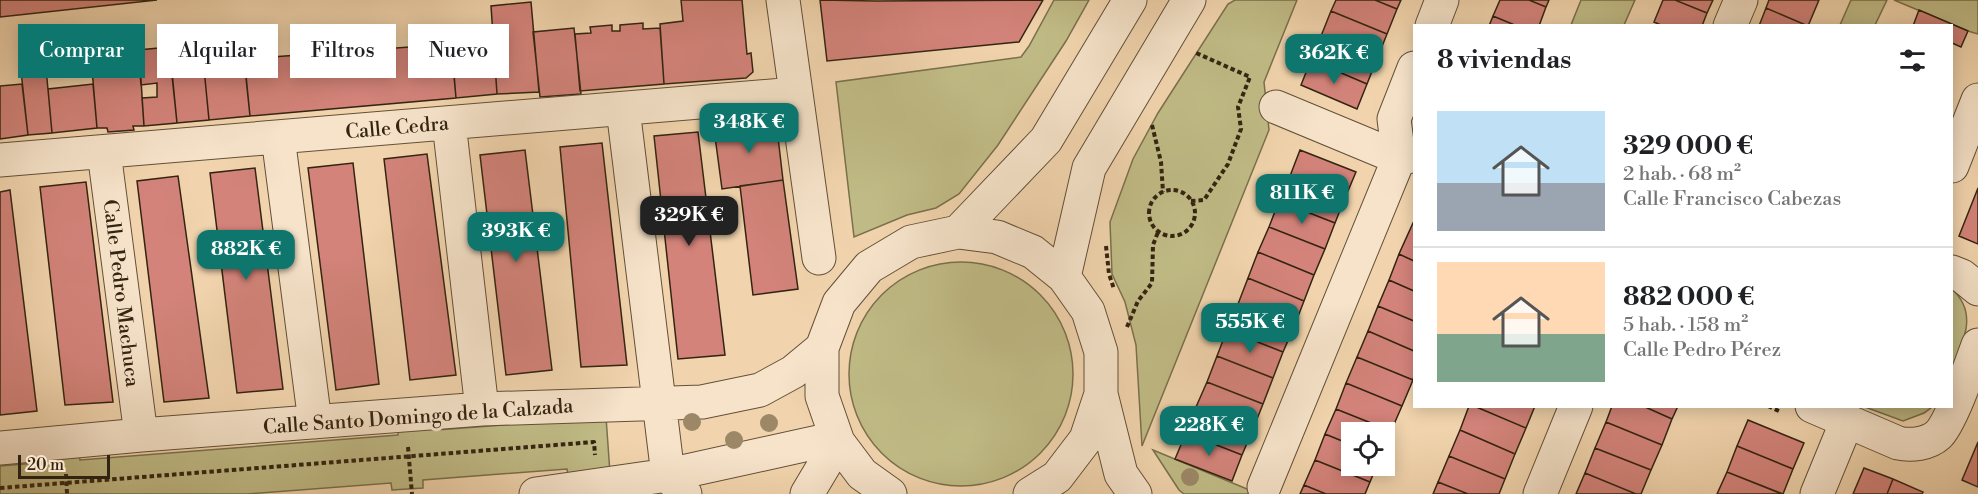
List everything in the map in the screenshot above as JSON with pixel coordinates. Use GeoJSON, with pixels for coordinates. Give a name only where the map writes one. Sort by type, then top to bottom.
{"type":"FeatureCollection","features":[{"type":"Feature","properties":{"kind":"street"},"geometry":{"type":"LineString","coordinates":[[783,0],[819,258]]}},
{"type":"Feature","properties":{"kind":"street"},"geometry":{"type":"LineString","coordinates":[[957,232],[1046,140],[1130,0]]}},
{"type":"Feature","properties":{"kind":"street"},"geometry":{"type":"LineString","coordinates":[[1064,277],[1089,168],[1189,0]]}},
{"type":"Feature","properties":{"kind":"street"},"geometry":{"type":"LineString","coordinates":[[1433,24],[1442,0]]}},
{"type":"Feature","properties":{"kind":"street"},"geometry":{"type":"LineString","coordinates":[[1731,24],[1741,0]]}},
{"type":"Feature","properties":{"kind":"street"},"geometry":{"type":"LineString","coordinates":[[1264,488],[1407,157],[1394,119],[1413,71]]}},
{"type":"Feature","properties":{"kind":"street","name":"Calle Cedra"},"geometry":{"type":"LineString","coordinates":[[0,160],[795,94]]}},
{"type":"Feature","properties":{"kind":"street"},"geometry":{"type":"LineString","coordinates":[[1953,163],[1978,100]]}},
{"type":"Feature","properties":{"kind":"street"},"geometry":{"type":"LineString","coordinates":[[1276,107],[1407,157]]}},
{"type":"Feature","properties":{"kind":"street"},"geometry":{"type":"LineString","coordinates":[[623,109],[658,402],[676,484]]}},
{"type":"Feature","properties":{"kind":"street"},"geometry":{"type":"LineString","coordinates":[[449,123],[482,408]]}},
{"type":"Feature","properties":{"kind":"street"},"geometry":{"type":"LineString","coordinates":[[278,137],[315,422]]}},
{"type":"Feature","properties":{"kind":"street","name":"Calle Pedro Machuca"},"geometry":{"type":"LineString","coordinates":[[104,152],[141,435]]}},
{"type":"Feature","properties":{"kind":"street"},"geometry":{"type":"LineString","coordinates":[[890,494],[862,474],[837,440],[822,396],[822,348],[839,303],[869,267],[911,242],[957,232],[997,237],[1033,252],[1064,277],[1088,311],[1101,352],[1101,394],[1121,474],[1135,494]]}},
{"type":"Feature","properties":{"kind":"street"},"geometry":{"type":"LineString","coordinates":[[1953,272],[1962,276],[1978,289]]}},
{"type":"Feature","properties":{"kind":"street"},"geometry":{"type":"LineString","coordinates":[[1817,408],[1908,445],[1924,442],[1938,436],[1972,381],[1978,345]]}},
{"type":"Feature","properties":{"kind":"street","name":"Calle Santo Domingo de la Calzada"},"geometry":{"type":"LineString","coordinates":[[0,448],[482,408],[702,402],[760,390],[793,372],[822,348]]}},
{"type":"Feature","properties":{"kind":"street"},"geometry":{"type":"LineString","coordinates":[[1030,494],[1057,477],[1086,439],[1101,394]]}},
{"type":"Feature","properties":{"kind":"street"},"geometry":{"type":"LineString","coordinates":[[1540,494],[1575,408]]}},
{"type":"Feature","properties":{"kind":"street"},"geometry":{"type":"LineString","coordinates":[[1817,494],[1847,421]]}},
{"type":"Feature","properties":{"kind":"street"},"geometry":{"type":"LineString","coordinates":[[536,494],[597,485],[676,484],[837,440]]}},
{"type":"Feature","properties":{"kind":"street"},"geometry":{"type":"LineString","coordinates":[[807,494],[837,440]]}},
{"type":"Feature","properties":{"kind":"path"},"geometry":{"type":"LineString","coordinates":[[1188,49],[1250,77],[1238,107],[1241,129],[1228,164],[1204,200],[1191,201]]}},
{"type":"Feature","properties":{"kind":"path"},"geometry":{"type":"LineString","coordinates":[[1172,190],[1183,193],[1191,201],[1195,211],[1193,222],[1187,231],[1177,236],[1167,237],[1158,232],[1151,225],[1148,215],[1150,205],[1163,192],[1172,190]]}},
{"type":"Feature","properties":{"kind":"path"},"geometry":{"type":"LineString","coordinates":[[1127,328],[1138,301],[1152,283],[1153,245],[1158,232]]}},
{"type":"Feature","properties":{"kind":"path"},"geometry":{"type":"LineString","coordinates":[[406,414],[412,494]]}},
{"type":"Feature","properties":{"kind":"path"},"geometry":{"type":"LineString","coordinates":[[0,488],[594,442],[597,485]]}},
{"type":"Feature","properties":{"kind":"shaded area"},"geometry":{"type":"Polygon","coordinates":[[[1054,0],[1089,0],[1066,41],[998,145],[959,194],[936,208],[907,215],[854,237],[836,82],[1021,57],[1054,0]]]}},
{"type":"Feature","properties":{"kind":"shaded area"},"geometry":{"type":"Polygon","coordinates":[[[1235,0],[1297,0],[1264,82],[1269,130],[1142,446],[1136,345],[1125,302],[1112,274],[1110,222],[1133,159],[1158,113],[1228,4],[1235,0]]]}},
{"type":"Feature","properties":{"kind":"shaded area"},"geometry":{"type":"Polygon","coordinates":[[[1581,0],[1635,0],[1624,24],[1571,24],[1581,0]]]}},
{"type":"Feature","properties":{"kind":"shaded area"},"geometry":{"type":"Polygon","coordinates":[[[1851,0],[1887,0],[1875,24],[1840,24],[1851,0]]]}},
{"type":"Feature","properties":{"kind":"shaded area"},"geometry":{"type":"Polygon","coordinates":[[[1894,0],[1978,0],[1978,34],[1894,0]]]}},
{"type":"Feature","properties":{"kind":"shaded area"},"geometry":{"type":"Polygon","coordinates":[[[950,262],[972,262],[994,266],[1014,275],[1032,287],[1048,303],[1069,341],[1073,374],[1069,407],[1065,417],[1048,445],[1032,461],[994,482],[972,486],[950,486],[928,482],[908,473],[890,461],[874,445],[853,407],[849,385],[849,363],[853,341],[862,321],[874,303],[890,287],[928,266],[950,262]]]}},
{"type":"Feature","properties":{"kind":"shaded area"},"geometry":{"type":"Polygon","coordinates":[[[1953,290],[1960,298],[1967,317],[1961,348],[1953,367],[1953,290]]]}},
{"type":"Feature","properties":{"kind":"shaded area"},"geometry":{"type":"Polygon","coordinates":[[[1868,408],[1931,408],[1903,421],[1868,408]]]}},
{"type":"Feature","properties":{"kind":"shaded area"},"geometry":{"type":"Polygon","coordinates":[[[606,417],[610,473],[568,476],[567,469],[423,480],[423,488],[392,490],[391,483],[247,494],[0,494],[0,466],[48,462],[48,451],[78,449],[80,460],[398,435],[398,424],[436,421],[437,430],[606,417]]]}},
{"type":"Feature","properties":{"kind":"shaded area"},"geometry":{"type":"Polygon","coordinates":[[[1153,450],[1259,494],[1184,494],[1153,450]]]}},
{"type":"Feature","properties":{"kind":"building"},"geometry":{"type":"Polygon","coordinates":[[[0,0],[157,0],[0,17],[0,0]]]}},
{"type":"Feature","properties":{"kind":"building"},"geometry":{"type":"Polygon","coordinates":[[[681,0],[742,0],[747,54],[751,53],[753,72],[746,78],[664,84],[660,24],[683,21],[681,0]]]}},
{"type":"Feature","properties":{"kind":"building"},"geometry":{"type":"Polygon","coordinates":[[[820,0],[1043,0],[1019,42],[827,61],[820,0]]]}},
{"type":"Feature","properties":{"kind":"building"},"geometry":{"type":"Polygon","coordinates":[[[1336,0],[1375,0],[1397,9],[1387,34],[1331,11],[1336,0]]]}},
{"type":"Feature","properties":{"kind":"building"},"geometry":{"type":"Polygon","coordinates":[[[1375,0],[1401,0],[1397,9],[1375,0]]]}},
{"type":"Feature","properties":{"kind":"building"},"geometry":{"type":"Polygon","coordinates":[[[1500,0],[1529,0],[1546,7],[1540,24],[1512,24],[1493,16],[1500,0]]]}},
{"type":"Feature","properties":{"kind":"building"},"geometry":{"type":"Polygon","coordinates":[[[1529,0],[1549,0],[1546,7],[1529,0]]]}},
{"type":"Feature","properties":{"kind":"building"},"geometry":{"type":"Polygon","coordinates":[[[1663,0],[1675,0],[1707,13],[1703,24],[1658,24],[1654,22],[1663,0]]]}},
{"type":"Feature","properties":{"kind":"building"},"geometry":{"type":"Polygon","coordinates":[[[1675,0],[1713,0],[1707,13],[1675,0]]]}},
{"type":"Feature","properties":{"kind":"building"},"geometry":{"type":"Polygon","coordinates":[[[1769,0],[1819,0],[1809,24],[1803,24],[1766,8],[1769,0]]]}},
{"type":"Feature","properties":{"kind":"building"},"geometry":{"type":"Polygon","coordinates":[[[531,2],[539,92],[497,94],[496,78],[509,78],[509,24],[492,24],[491,6],[531,2]]]}},
{"type":"Feature","properties":{"kind":"building"},"geometry":{"type":"Polygon","coordinates":[[[1766,8],[1803,24],[1760,24],[1766,8]]]}},
{"type":"Feature","properties":{"kind":"building"},"geometry":{"type":"Polygon","coordinates":[[[1919,10],[1952,24],[1914,24],[1919,10]]]}},
{"type":"Feature","properties":{"kind":"building"},"geometry":{"type":"Polygon","coordinates":[[[1331,11],[1387,34],[1377,59],[1321,36],[1331,11]]]}},
{"type":"Feature","properties":{"kind":"building"},"geometry":{"type":"Polygon","coordinates":[[[1493,16],[1512,24],[1490,24],[1493,16]]]}},
{"type":"Feature","properties":{"kind":"building"},"geometry":{"type":"Polygon","coordinates":[[[643,23],[643,29],[660,28],[664,84],[580,91],[575,34],[591,33],[590,27],[612,25],[612,31],[620,31],[620,25],[643,23]]]}},
{"type":"Feature","properties":{"kind":"building"},"geometry":{"type":"Polygon","coordinates":[[[1953,25],[1968,31],[1961,47],[1953,43],[1953,25]]]}},
{"type":"Feature","properties":{"kind":"building"},"geometry":{"type":"Polygon","coordinates":[[[574,28],[581,94],[540,97],[533,32],[574,28]]]}},
{"type":"Feature","properties":{"kind":"building"},"geometry":{"type":"Polygon","coordinates":[[[1321,36],[1377,59],[1367,84],[1311,60],[1321,36]]]}},
{"type":"Feature","properties":{"kind":"building"},"geometry":{"type":"Polygon","coordinates":[[[408,47],[408,78],[454,78],[456,98],[250,116],[246,78],[278,78],[278,57],[290,56],[290,78],[396,78],[396,48],[408,47]]]}},
{"type":"Feature","properties":{"kind":"building"},"geometry":{"type":"Polygon","coordinates":[[[157,48],[157,78],[172,78],[177,123],[144,126],[142,98],[157,97],[157,83],[141,85],[140,78],[145,78],[145,49],[157,48]]]}},
{"type":"Feature","properties":{"kind":"building"},"geometry":{"type":"Polygon","coordinates":[[[1311,60],[1367,84],[1357,109],[1301,85],[1311,60]]]}},
{"type":"Feature","properties":{"kind":"building"},"geometry":{"type":"Polygon","coordinates":[[[22,78],[47,78],[52,133],[28,135],[22,78]]]}},
{"type":"Feature","properties":{"kind":"building"},"geometry":{"type":"Polygon","coordinates":[[[93,78],[141,78],[144,126],[133,126],[134,130],[108,132],[107,128],[97,128],[93,78]]]}},
{"type":"Feature","properties":{"kind":"building"},"geometry":{"type":"Polygon","coordinates":[[[173,78],[205,78],[209,120],[177,123],[173,78]]]}},
{"type":"Feature","properties":{"kind":"building"},"geometry":{"type":"Polygon","coordinates":[[[205,78],[246,78],[250,116],[209,120],[205,78]]]}},
{"type":"Feature","properties":{"kind":"building"},"geometry":{"type":"Polygon","coordinates":[[[454,78],[496,78],[497,94],[456,98],[454,78]]]}},
{"type":"Feature","properties":{"kind":"building"},"geometry":{"type":"Polygon","coordinates":[[[22,84],[28,135],[0,139],[0,86],[22,84]]]}},
{"type":"Feature","properties":{"kind":"building"},"geometry":{"type":"Polygon","coordinates":[[[93,84],[97,128],[52,133],[48,89],[93,84]]]}},
{"type":"Feature","properties":{"kind":"building"},"geometry":{"type":"Polygon","coordinates":[[[776,120],[783,180],[722,189],[714,129],[776,120]]]}},
{"type":"Feature","properties":{"kind":"building"},"geometry":{"type":"Polygon","coordinates":[[[698,132],[725,355],[678,359],[654,136],[698,132]]]}},
{"type":"Feature","properties":{"kind":"building"},"geometry":{"type":"Polygon","coordinates":[[[602,143],[627,365],[581,367],[560,147],[602,143]]]}},
{"type":"Feature","properties":{"kind":"building"},"geometry":{"type":"Polygon","coordinates":[[[525,150],[552,370],[506,375],[480,155],[525,150]]]}},
{"type":"Feature","properties":{"kind":"building"},"geometry":{"type":"Polygon","coordinates":[[[1300,150],[1356,172],[1345,198],[1290,176],[1300,150]]]}},
{"type":"Feature","properties":{"kind":"building"},"geometry":{"type":"Polygon","coordinates":[[[427,154],[456,375],[410,380],[384,159],[427,154]]]}},
{"type":"Feature","properties":{"kind":"building"},"geometry":{"type":"Polygon","coordinates":[[[353,163],[379,384],[336,390],[308,168],[353,163]]]}},
{"type":"Feature","properties":{"kind":"building"},"geometry":{"type":"Polygon","coordinates":[[[255,168],[283,389],[237,393],[210,173],[255,168]]]}},
{"type":"Feature","properties":{"kind":"building"},"geometry":{"type":"Polygon","coordinates":[[[178,176],[209,398],[164,402],[137,181],[178,176]]]}},
{"type":"Feature","properties":{"kind":"building"},"geometry":{"type":"Polygon","coordinates":[[[1290,176],[1345,198],[1335,223],[1279,201],[1290,176]]]}},
{"type":"Feature","properties":{"kind":"building"},"geometry":{"type":"Polygon","coordinates":[[[783,180],[798,289],[753,295],[740,186],[783,180]]]}},
{"type":"Feature","properties":{"kind":"building"},"geometry":{"type":"Polygon","coordinates":[[[86,182],[113,402],[65,405],[40,187],[86,182]]]}},
{"type":"Feature","properties":{"kind":"building"},"geometry":{"type":"Polygon","coordinates":[[[1978,188],[1978,244],[1959,236],[1978,188]]]}},
{"type":"Feature","properties":{"kind":"building"},"geometry":{"type":"Polygon","coordinates":[[[10,190],[37,411],[0,415],[0,192],[10,190]]]}},
{"type":"Feature","properties":{"kind":"building"},"geometry":{"type":"Polygon","coordinates":[[[1279,201],[1335,223],[1325,249],[1269,227],[1279,201]]]}},
{"type":"Feature","properties":{"kind":"building"},"geometry":{"type":"Polygon","coordinates":[[[1413,223],[1413,261],[1399,254],[1413,223]]]}},
{"type":"Feature","properties":{"kind":"building"},"geometry":{"type":"Polygon","coordinates":[[[1269,227],[1325,249],[1314,275],[1258,252],[1269,227]]]}},
{"type":"Feature","properties":{"kind":"building"},"geometry":{"type":"Polygon","coordinates":[[[1258,252],[1314,275],[1304,301],[1248,278],[1258,252]]]}},
{"type":"Feature","properties":{"kind":"building"},"geometry":{"type":"Polygon","coordinates":[[[1399,254],[1413,261],[1413,291],[1389,280],[1399,254]]]}},
{"type":"Feature","properties":{"kind":"building"},"geometry":{"type":"Polygon","coordinates":[[[1248,278],[1304,301],[1294,327],[1238,304],[1248,278]]]}},
{"type":"Feature","properties":{"kind":"building"},"geometry":{"type":"Polygon","coordinates":[[[1389,280],[1413,291],[1413,321],[1378,306],[1389,280]]]}},
{"type":"Feature","properties":{"kind":"building"},"geometry":{"type":"Polygon","coordinates":[[[1238,304],[1294,327],[1283,352],[1227,330],[1238,304]]]}},
{"type":"Feature","properties":{"kind":"building"},"geometry":{"type":"Polygon","coordinates":[[[1378,306],[1413,321],[1413,351],[1368,331],[1378,306]]]}},
{"type":"Feature","properties":{"kind":"building"},"geometry":{"type":"Polygon","coordinates":[[[1227,330],[1283,352],[1273,378],[1217,356],[1227,330]]]}},
{"type":"Feature","properties":{"kind":"building"},"geometry":{"type":"Polygon","coordinates":[[[1368,331],[1413,351],[1413,380],[1357,357],[1368,331]]]}},
{"type":"Feature","properties":{"kind":"building"},"geometry":{"type":"Polygon","coordinates":[[[1217,356],[1273,378],[1263,404],[1207,382],[1217,356]]]}},
{"type":"Feature","properties":{"kind":"building"},"geometry":{"type":"Polygon","coordinates":[[[1357,357],[1413,380],[1402,406],[1346,383],[1357,357]]]}},
{"type":"Feature","properties":{"kind":"building"},"geometry":{"type":"Polygon","coordinates":[[[1207,382],[1263,404],[1253,429],[1196,407],[1207,382]]]}},
{"type":"Feature","properties":{"kind":"building"},"geometry":{"type":"Polygon","coordinates":[[[1346,383],[1402,406],[1395,422],[1368,422],[1336,409],[1346,383]]]}},
{"type":"Feature","properties":{"kind":"building"},"geometry":{"type":"Polygon","coordinates":[[[1196,407],[1253,429],[1242,455],[1186,433],[1196,407]]]}},
{"type":"Feature","properties":{"kind":"building"},"geometry":{"type":"Polygon","coordinates":[[[1468,408],[1479,408],[1526,428],[1515,454],[1460,430],[1468,408]]]}},
{"type":"Feature","properties":{"kind":"building"},"geometry":{"type":"Polygon","coordinates":[[[1479,408],[1534,408],[1526,428],[1479,408]]]}},
{"type":"Feature","properties":{"kind":"building"},"geometry":{"type":"Polygon","coordinates":[[[1611,408],[1647,408],[1672,419],[1662,445],[1606,422],[1611,408]]]}},
{"type":"Feature","properties":{"kind":"building"},"geometry":{"type":"Polygon","coordinates":[[[1647,408],[1677,408],[1672,419],[1647,408]]]}},
{"type":"Feature","properties":{"kind":"building"},"geometry":{"type":"Polygon","coordinates":[[[1336,409],[1368,422],[1341,422],[1341,441],[1325,434],[1336,409]]]}},
{"type":"Feature","properties":{"kind":"building"},"geometry":{"type":"Polygon","coordinates":[[[1748,420],[1804,443],[1793,469],[1737,446],[1748,420]]]}},
{"type":"Feature","properties":{"kind":"building"},"geometry":{"type":"Polygon","coordinates":[[[1606,422],[1662,445],[1651,470],[1595,448],[1606,422]]]}},
{"type":"Feature","properties":{"kind":"building"},"geometry":{"type":"Polygon","coordinates":[[[1460,430],[1515,454],[1505,479],[1449,456],[1460,430]]]}},
{"type":"Feature","properties":{"kind":"building"},"geometry":{"type":"Polygon","coordinates":[[[1186,433],[1242,455],[1232,481],[1175,459],[1186,433]]]}},
{"type":"Feature","properties":{"kind":"building"},"geometry":{"type":"Polygon","coordinates":[[[1325,434],[1341,441],[1341,470],[1315,460],[1325,434]]]}},
{"type":"Feature","properties":{"kind":"building"},"geometry":{"type":"Polygon","coordinates":[[[1978,442],[1978,487],[1962,480],[1978,442]]]}},
{"type":"Feature","properties":{"kind":"building"},"geometry":{"type":"Polygon","coordinates":[[[1737,446],[1793,469],[1783,494],[1727,472],[1737,446]]]}},
{"type":"Feature","properties":{"kind":"building"},"geometry":{"type":"Polygon","coordinates":[[[1595,448],[1651,470],[1641,494],[1585,473],[1595,448]]]}},
{"type":"Feature","properties":{"kind":"building"},"geometry":{"type":"Polygon","coordinates":[[[1449,456],[1505,479],[1499,494],[1468,494],[1438,482],[1449,456]]]}},
{"type":"Feature","properties":{"kind":"building"},"geometry":{"type":"Polygon","coordinates":[[[1315,460],[1341,470],[1341,476],[1355,476],[1370,482],[1365,494],[1326,494],[1304,485],[1315,460]]]}},
{"type":"Feature","properties":{"kind":"building"},"geometry":{"type":"Polygon","coordinates":[[[1864,468],[1893,479],[1887,494],[1853,494],[1864,468]]]}},
{"type":"Feature","properties":{"kind":"building"},"geometry":{"type":"Polygon","coordinates":[[[1727,472],[1782,494],[1717,494],[1727,472]]]}},
{"type":"Feature","properties":{"kind":"building"},"geometry":{"type":"Polygon","coordinates":[[[1585,473],[1636,494],[1576,494],[1585,473]]]}},
{"type":"Feature","properties":{"kind":"building"},"geometry":{"type":"Polygon","coordinates":[[[1355,476],[1372,476],[1370,482],[1355,476]]]}},
{"type":"Feature","properties":{"kind":"building"},"geometry":{"type":"Polygon","coordinates":[[[1893,479],[1923,492],[1922,494],[1887,494],[1893,479]]]}},
{"type":"Feature","properties":{"kind":"building"},"geometry":{"type":"Polygon","coordinates":[[[1438,482],[1468,494],[1433,494],[1438,482]]]}},
{"type":"Feature","properties":{"kind":"building"},"geometry":{"type":"Polygon","coordinates":[[[1304,485],[1326,494],[1300,494],[1304,485]]]}}]}
